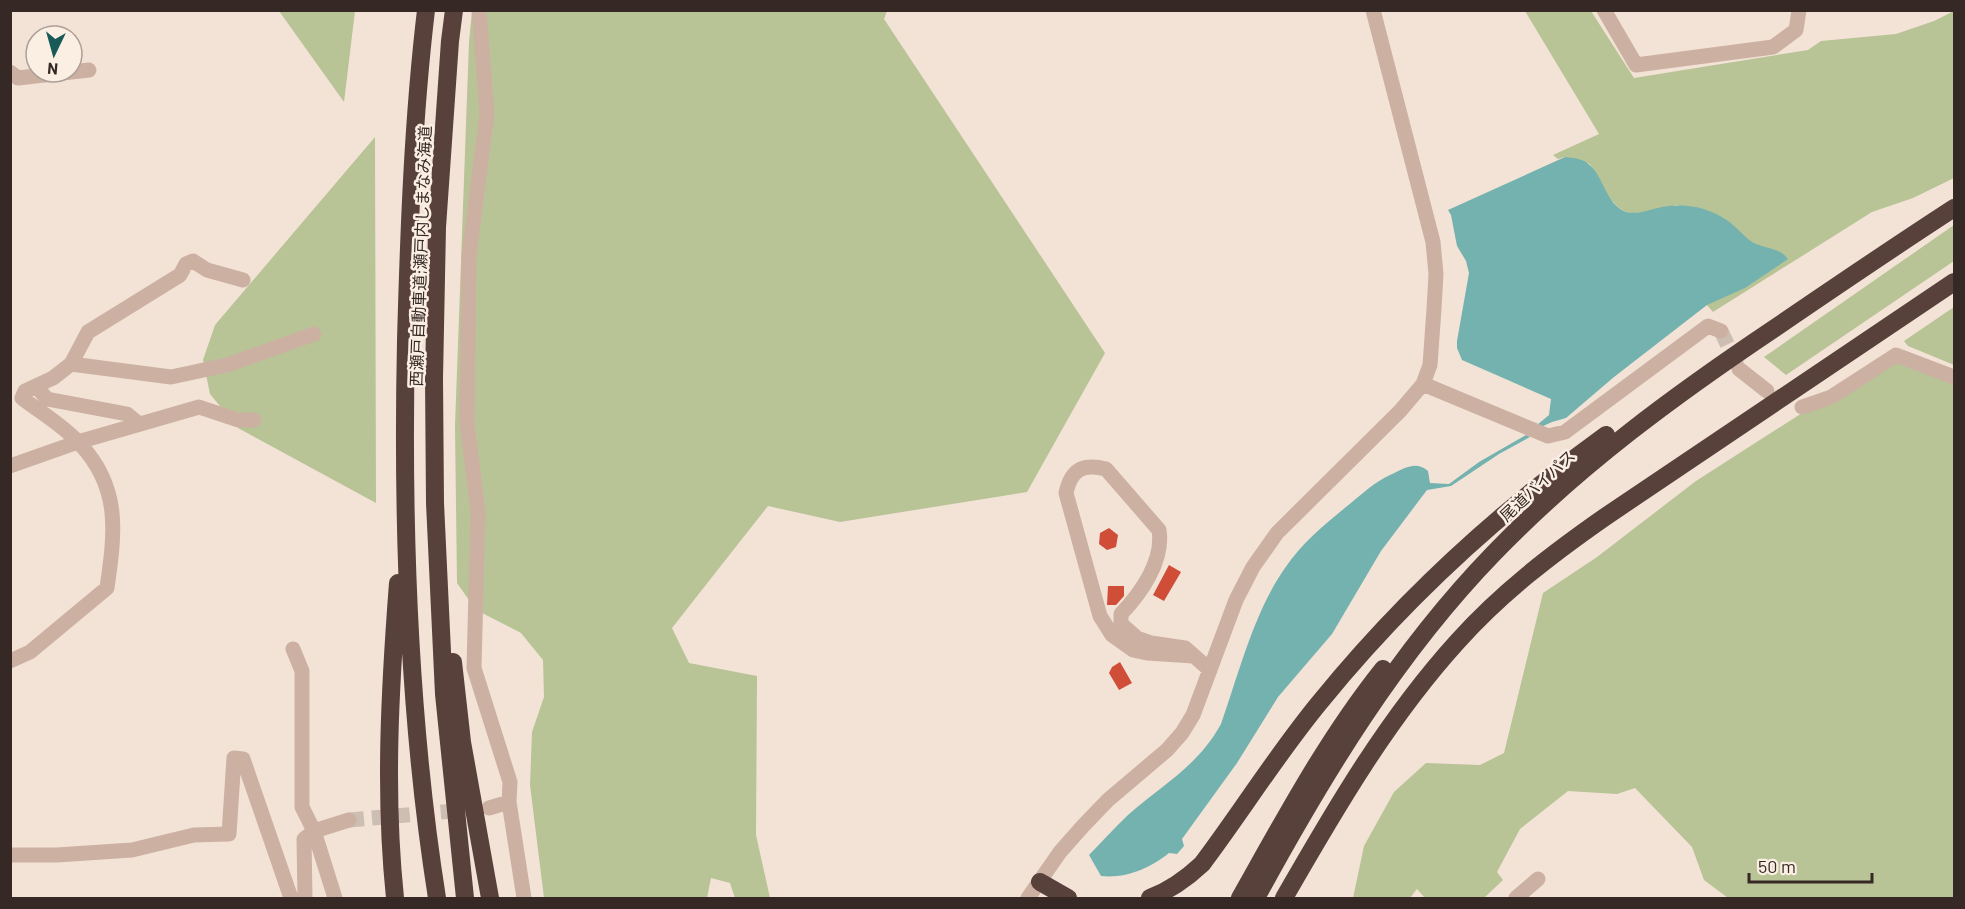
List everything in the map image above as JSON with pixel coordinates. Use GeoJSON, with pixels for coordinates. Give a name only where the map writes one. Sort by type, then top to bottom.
{"type":"FeatureCollection","features":[{"type":"Feature","properties":{"kind":"highway","name":"西瀬戸自動車道;瀬戸内しまなみ海道"},"geometry":{"type":"LineString","coordinates":[[405,502],[409,224],[426,10]]}},
{"type":"Feature","properties":{"kind":"highway","name":"西瀬戸自動車道;瀬戸内しまなみ海道"},"geometry":{"type":"LineString","coordinates":[[435,503],[434,378],[437,227],[454,10]]}},
{"type":"Feature","properties":{"kind":"highway","name":"尾道バイパス"},"geometry":{"type":"LineString","coordinates":[[1256,898],[1292,832],[1366,712],[1404,658],[1493,553],[1598,456],[1641,422],[1724,362],[1954,208]]}},
{"type":"Feature","properties":{"kind":"highway"},"geometry":{"type":"LineString","coordinates":[[1150,898],[1166,892],[1185,880],[1202,864],[1319,703],[1366,648],[1422,590],[1479,537],[1539,486],[1651,402],[1803,301],[1871,262]]}},
{"type":"Feature","properties":{"kind":"highway"},"geometry":{"type":"LineString","coordinates":[[1285,898],[1349,788],[1418,688],[1458,641],[1502,597],[1550,556],[1605,517],[1954,282]]}},
{"type":"Feature","properties":{"kind":"highway"},"geometry":{"type":"LineString","coordinates":[[395,898],[389,767],[390,690],[405,502]]}},
{"type":"Feature","properties":{"kind":"highway"},"geometry":{"type":"LineString","coordinates":[[405,502],[414,695],[437,898]]}},
{"type":"Feature","properties":{"kind":"highway"},"geometry":{"type":"LineString","coordinates":[[435,503],[444,694],[465,898]]}},
{"type":"Feature","properties":{"kind":"highway"},"geometry":{"type":"LineString","coordinates":[[435,503],[462,742],[490,898]]}},
{"type":"Feature","properties":{"kind":"highway"},"geometry":{"type":"LineString","coordinates":[[1240,898],[1331,741],[1363,694],[1441,602],[1493,553]]}},
{"type":"Feature","properties":{"kind":"highway"},"geometry":{"type":"LineString","coordinates":[[1040,882],[1068,898]]}},
{"type":"Feature","properties":{"kind":"street"},"geometry":{"type":"LineString","coordinates":[[480,10],[487,114],[469,256],[467,423],[478,511],[474,668],[510,782],[509,802],[524,898]]}},
{"type":"Feature","properties":{"kind":"street"},"geometry":{"type":"LineString","coordinates":[[1028,898],[1060,852],[1083,826],[1108,800],[1167,750],[1182,733],[1193,715],[1236,600],[1253,567],[1278,533],[1400,411],[1423,384],[1430,366],[1436,274],[1433,242],[1373,10]]}},
{"type":"Feature","properties":{"kind":"street"},"geometry":{"type":"LineString","coordinates":[[1604,10],[1636,65],[1773,47],[1796,30],[1799,10]]}},
{"type":"Feature","properties":{"kind":"street"},"geometry":{"type":"LineString","coordinates":[[10,72],[18,78],[89,70]]}},
{"type":"Feature","properties":{"kind":"street"},"geometry":{"type":"LineString","coordinates":[[10,661],[30,652],[107,588],[111,556],[113,511],[99,467],[78,442],[22,398],[25,391],[53,378],[71,364],[88,332],[180,275],[186,264],[193,261],[207,270],[243,280]]}},
{"type":"Feature","properties":{"kind":"street"},"geometry":{"type":"LineString","coordinates":[[1423,384],[1548,436],[1565,432],[1708,326],[1720,332]]}},
{"type":"Feature","properties":{"kind":"street"},"geometry":{"type":"LineString","coordinates":[[71,364],[171,377],[227,366],[314,334]]}},
{"type":"Feature","properties":{"kind":"street"},"geometry":{"type":"LineString","coordinates":[[1802,407],[1831,397],[1896,355],[1954,377]]}},
{"type":"Feature","properties":{"kind":"street"},"geometry":{"type":"LineString","coordinates":[[1739,369],[1767,391]]}},
{"type":"Feature","properties":{"kind":"street"},"geometry":{"type":"LineString","coordinates":[[36,386],[47,399],[127,414],[139,424]]}},
{"type":"Feature","properties":{"kind":"street"},"geometry":{"type":"LineString","coordinates":[[10,466],[78,442],[199,407],[238,420],[254,420]]}},
{"type":"Feature","properties":{"kind":"street"},"geometry":{"type":"LineString","coordinates":[[1192,656],[1133,650],[1112,635],[1098,610],[1066,493],[1069,480],[1078,470],[1093,466],[1106,469],[1159,530],[1161,543],[1158,555],[1135,598],[1121,614],[1121,624],[1137,638],[1151,643],[1185,648],[1210,670]]}},
{"type":"Feature","properties":{"kind":"street"},"geometry":{"type":"LineString","coordinates":[[1098,610],[1121,614]]}},
{"type":"Feature","properties":{"kind":"street"},"geometry":{"type":"LineString","coordinates":[[293,649],[302,671],[303,807],[314,831],[335,898]]}},
{"type":"Feature","properties":{"kind":"street"},"geometry":{"type":"LineString","coordinates":[[10,855],[57,855],[132,850],[194,835],[229,834],[234,758],[243,759],[291,898]]}},
{"type":"Feature","properties":{"kind":"street"},"geometry":{"type":"LineString","coordinates":[[489,808],[509,802]]}},
{"type":"Feature","properties":{"kind":"street"},"geometry":{"type":"LineString","coordinates":[[305,898],[304,839],[314,831],[349,820]]}},
{"type":"Feature","properties":{"kind":"street"},"geometry":{"type":"LineString","coordinates":[[1516,898],[1538,879]]}},
{"type":"Feature","properties":{"kind":"green space"},"geometry":{"type":"Polygon","coordinates":[[[279,11],[355,11],[344,102],[279,11]]]}},
{"type":"Feature","properties":{"kind":"green space"},"geometry":{"type":"Polygon","coordinates":[[[472,11],[887,11],[884,19],[1105,353],[1027,492],[840,522],[768,506],[672,628],[689,663],[757,676],[756,835],[770,898],[735,898],[730,883],[711,878],[707,898],[544,898],[530,785],[532,732],[544,697],[543,660],[521,633],[484,614],[469,600],[457,583],[455,426],[472,11]]]}},
{"type":"Feature","properties":{"kind":"green space"},"geometry":{"type":"Polygon","coordinates":[[[1525,11],[1591,11],[1634,78],[1808,50],[1821,41],[1896,34],[1934,21],[1954,11],[1954,178],[1913,198],[1872,212],[1713,312],[1705,303],[1678,205],[1643,212],[1624,211],[1612,201],[1590,164],[1565,157],[1558,159],[1553,155],[1599,134],[1525,11]]]}},
{"type":"Feature","properties":{"kind":"green space"},"geometry":{"type":"Polygon","coordinates":[[[375,137],[376,503],[238,428],[210,394],[203,360],[215,325],[375,137]]]}},
{"type":"Feature","properties":{"kind":"green space"},"geometry":{"type":"Polygon","coordinates":[[[1954,225],[1954,261],[1786,375],[1764,357],[1954,225]]]}},
{"type":"Feature","properties":{"kind":"green space"},"geometry":{"type":"Polygon","coordinates":[[[1954,307],[1954,365],[1908,346],[1904,341],[1954,307]]]}},
{"type":"Feature","properties":{"kind":"green space"},"geometry":{"type":"Polygon","coordinates":[[[1899,360],[1954,382],[1954,898],[1728,898],[1704,880],[1692,847],[1635,788],[1617,794],[1568,791],[1520,829],[1497,872],[1503,880],[1484,898],[1425,898],[1417,889],[1410,898],[1353,898],[1364,846],[1394,792],[1426,763],[1480,765],[1504,753],[1543,593],[1597,557],[1696,481],[1802,413],[1899,360]]]}},
{"type":"Feature","properties":{"kind":"water"},"geometry":{"type":"Polygon","coordinates":[[[1565,157],[1576,158],[1587,163],[1597,174],[1613,202],[1626,212],[1680,206],[1705,209],[1728,221],[1752,242],[1776,250],[1788,259],[1745,288],[1707,305],[1614,377],[1566,418],[1541,427],[1537,425],[1549,415],[1551,399],[1462,360],[1457,341],[1469,273],[1466,261],[1457,246],[1448,210],[1565,157]]]}},
{"type":"Feature","properties":{"kind":"water"},"geometry":{"type":"Polygon","coordinates":[[[1526,435],[1530,437],[1499,454],[1451,486],[1427,490],[1381,551],[1332,634],[1278,697],[1237,763],[1182,839],[1184,846],[1177,854],[1169,853],[1146,868],[1128,874],[1101,876],[1089,855],[1128,815],[1179,774],[1212,739],[1221,724],[1248,643],[1264,604],[1291,559],[1306,543],[1378,481],[1390,475],[1409,467],[1419,466],[1428,471],[1430,483],[1449,484],[1479,462],[1526,435]]]}},
{"type":"Feature","properties":{"kind":"building"},"geometry":{"type":"Polygon","coordinates":[[[1109,528],[1118,535],[1116,547],[1107,550],[1099,544],[1100,533],[1109,528]]]}},
{"type":"Feature","properties":{"kind":"building"},"geometry":{"type":"Polygon","coordinates":[[[1169,565],[1181,572],[1164,601],[1153,595],[1169,565]]]}},
{"type":"Feature","properties":{"kind":"building"},"geometry":{"type":"Polygon","coordinates":[[[1108,586],[1124,586],[1124,596],[1116,605],[1107,605],[1108,586]]]}},
{"type":"Feature","properties":{"kind":"building"},"geometry":{"type":"Polygon","coordinates":[[[1120,662],[1132,683],[1119,690],[1109,673],[1112,667],[1120,662]]]}},
{"type":"Feature","properties":{"kind":"tunnel"},"geometry":{"type":"LineString","coordinates":[[1721,331],[1738,367]]}},
{"type":"Feature","properties":{"kind":"tunnel"},"geometry":{"type":"LineString","coordinates":[[349,820],[465,810]]}}]}
